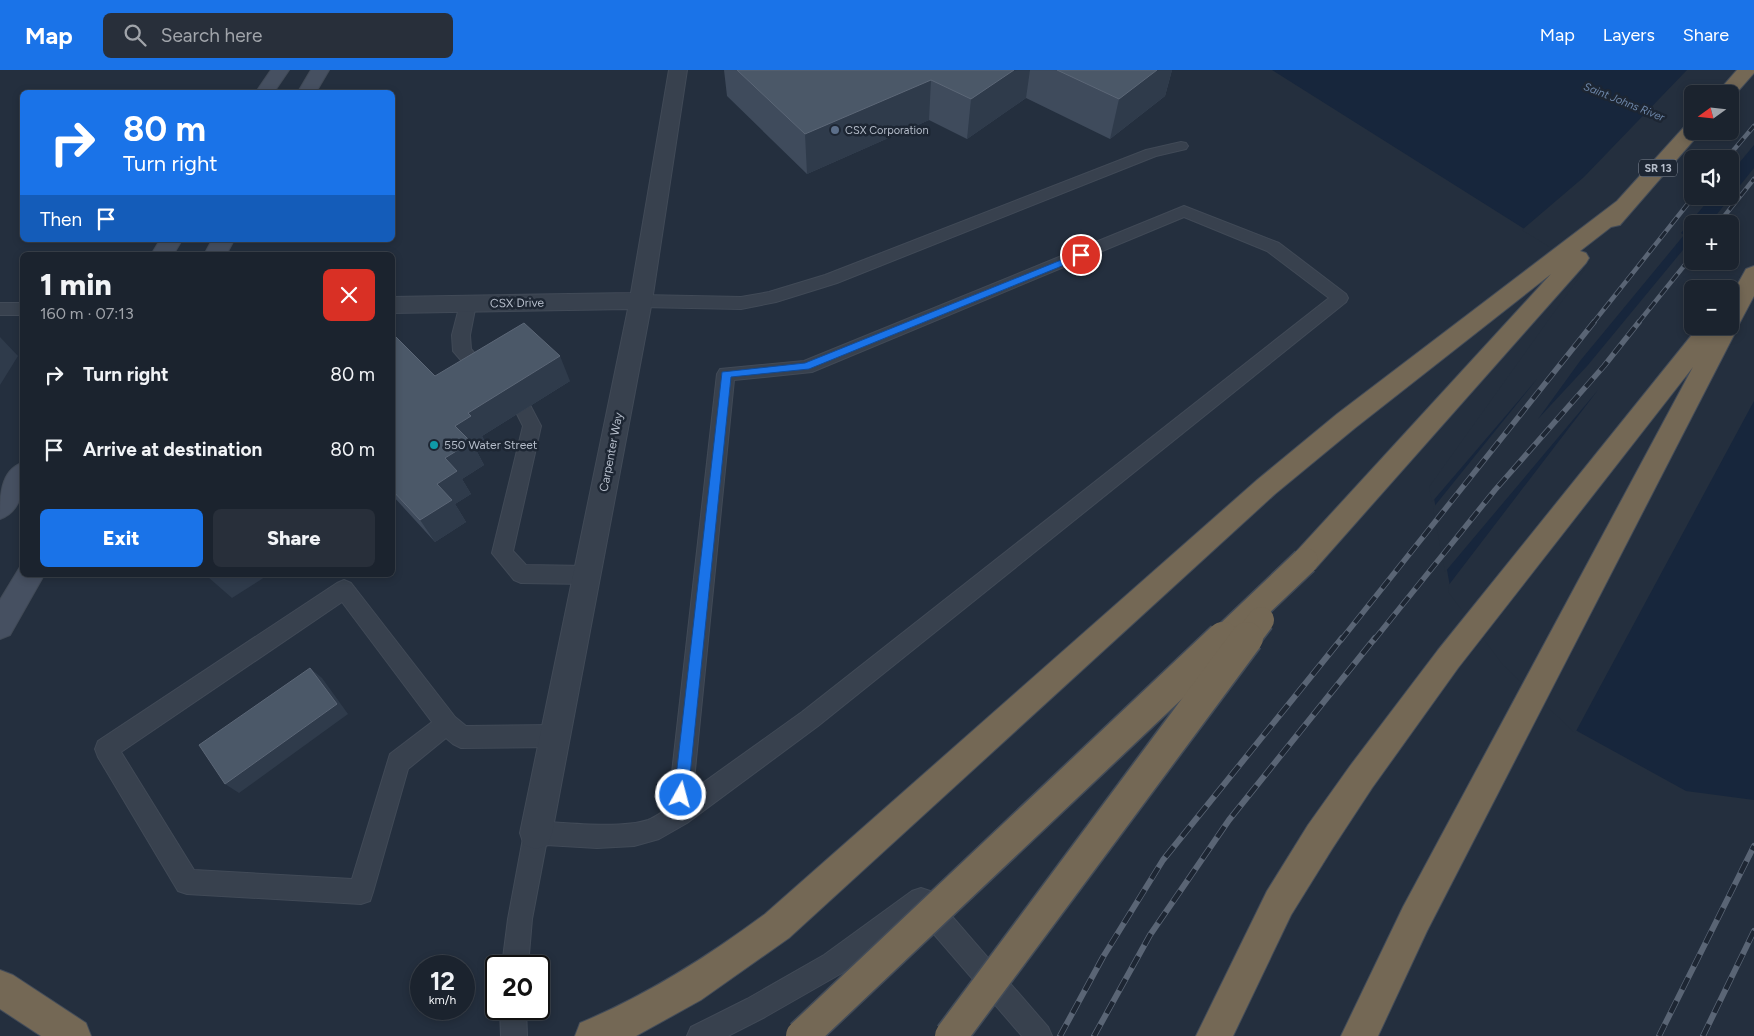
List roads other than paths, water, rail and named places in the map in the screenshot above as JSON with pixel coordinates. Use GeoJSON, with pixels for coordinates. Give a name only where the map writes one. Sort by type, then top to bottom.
{"type":"FeatureCollection","features":[{"type":"Feature","properties":{"kind":"highway"},"geometry":{"type":"LineString","coordinates":[[1733,85],[1747,70]]}},
{"type":"Feature","properties":{"kind":"highway","name":"SR 13"},"geometry":{"type":"LineString","coordinates":[[1624,206],[1684,139]]}},
{"type":"Feature","properties":{"kind":"highway"},"geometry":{"type":"LineString","coordinates":[[802,1036],[1305,561],[1624,206]]}},
{"type":"Feature","properties":{"kind":"highway"},"geometry":{"type":"LineString","coordinates":[[593,1036],[693,986],[722,968],[777,926],[1266,487],[1346,421],[1624,206]]}},
{"type":"Feature","properties":{"kind":"highway"},"geometry":{"type":"LineString","coordinates":[[1739,292],[1754,274]]}},
{"type":"Feature","properties":{"kind":"highway"},"geometry":{"type":"LineString","coordinates":[[1739,303],[1754,274]]}},
{"type":"Feature","properties":{"kind":"highway"},"geometry":{"type":"LineString","coordinates":[[1214,1036],[1279,903],[1320,837],[1361,777],[1448,659],[1705,335]]}},
{"type":"Feature","properties":{"kind":"highway"},"geometry":{"type":"LineString","coordinates":[[1359,1036],[1415,919],[1722,335]]}},
{"type":"Feature","properties":{"kind":"highway"},"geometry":{"type":"LineString","coordinates":[[951,1036],[1305,561]]}},
{"type":"Feature","properties":{"kind":"highway"},"geometry":{"type":"LineString","coordinates":[[0,988],[73,1036]]}},
{"type":"Feature","properties":{"kind":"street"},"geometry":{"type":"LineString","coordinates":[[266,90],[280,70]]}},
{"type":"Feature","properties":{"kind":"street"},"geometry":{"type":"LineString","coordinates":[[308,90],[320,70]]}},
{"type":"Feature","properties":{"kind":"street","name":"Carpenter Way"},"geometry":{"type":"LineString","coordinates":[[536,833],[641,301],[678,70]]}},
{"type":"Feature","properties":{"kind":"street","name":"CSX Drive"},"geometry":{"type":"LineString","coordinates":[[395,305],[641,301]]}},
{"type":"Feature","properties":{"kind":"street"},"geometry":{"type":"LineString","coordinates":[[0,508],[20,476]]}},
{"type":"Feature","properties":{"kind":"street"},"geometry":{"type":"LineString","coordinates":[[0,626],[29,577]]}},
{"type":"Feature","properties":{"kind":"lane"},"geometry":{"type":"LineString","coordinates":[[641,301],[741,303],[770,298],[832,279],[1151,153],[1181,146]]}},
{"type":"Feature","properties":{"kind":"lane"},"geometry":{"type":"LineString","coordinates":[[516,955],[520,919],[536,833],[596,836],[634,834],[651,831],[679,815],[818,713],[1340,298],[1273,247],[1184,211],[806,367],[726,374],[679,815]]}},
{"type":"Feature","properties":{"kind":"lane"},"geometry":{"type":"LineString","coordinates":[[468,304],[461,335],[462,351],[487,377]]}},
{"type":"Feature","properties":{"kind":"lane"},"geometry":{"type":"LineString","coordinates":[[0,309],[20,309]]}},
{"type":"Feature","properties":{"kind":"lane"},"geometry":{"type":"LineString","coordinates":[[524,410],[532,426],[502,553],[521,574],[587,575]]}},
{"type":"Feature","properties":{"kind":"lane"},"geometry":{"type":"LineString","coordinates":[[447,724],[398,762],[361,892],[187,882],[106,749],[344,589],[447,724],[461,737],[555,736]]}},
{"type":"Feature","properties":{"kind":"lane"},"geometry":{"type":"LineString","coordinates":[[700,1036],[756,1008],[833,964],[921,900],[1039,1036]]}},
{"type":"Feature","properties":{"kind":"lane"},"geometry":{"type":"LineString","coordinates":[[513,1020],[514,1036]]}},
{"type":"Feature","properties":{"kind":"water","name":"Saint Johns River"},"geometry":{"type":"Polygon","coordinates":[[[1272,70],[1754,70],[1754,800],[1686,791],[1577,731],[1505,663],[1451,592],[1432,487],[1588,269],[1272,70]]]}},
{"type":"Feature","properties":{"kind":"railway"},"geometry":{"type":"LineString","coordinates":[[1734,150],[1754,126]]}},
{"type":"Feature","properties":{"kind":"railway"},"geometry":{"type":"LineString","coordinates":[[1725,215],[1754,179]]}},
{"type":"Feature","properties":{"kind":"railway"},"geometry":{"type":"LineString","coordinates":[[1593,323],[1687,205]]}},
{"type":"Feature","properties":{"kind":"railway"},"geometry":{"type":"LineString","coordinates":[[1638,323],[1684,266]]}},
{"type":"Feature","properties":{"kind":"railway"},"geometry":{"type":"LineString","coordinates":[[1341,640],[1594,322]]}},
{"type":"Feature","properties":{"kind":"railway"},"geometry":{"type":"LineString","coordinates":[[1374,640],[1495,490],[1604,366],[1639,322]]}},
{"type":"Feature","properties":{"kind":"railway"},"geometry":{"type":"LineString","coordinates":[[1060,1036],[1103,957],[1163,860],[1342,638]]}},
{"type":"Feature","properties":{"kind":"railway"},"geometry":{"type":"LineString","coordinates":[[1094,1036],[1150,935],[1229,820],[1375,638]]}},
{"type":"Feature","properties":{"kind":"railway"},"geometry":{"type":"LineString","coordinates":[[1659,1036],[1754,846]]}},
{"type":"Feature","properties":{"kind":"railway"},"geometry":{"type":"LineString","coordinates":[[1703,1036],[1754,931]]}},
{"type":"Feature","properties":{"kind":"place","name":"CSX Corporation"},"geometry":{"type":"Point","coordinates":[835,130]}},
{"type":"Feature","properties":{"kind":"place","name":"550 Water Street"},"geometry":{"type":"Point","coordinates":[434,445]}}]}
